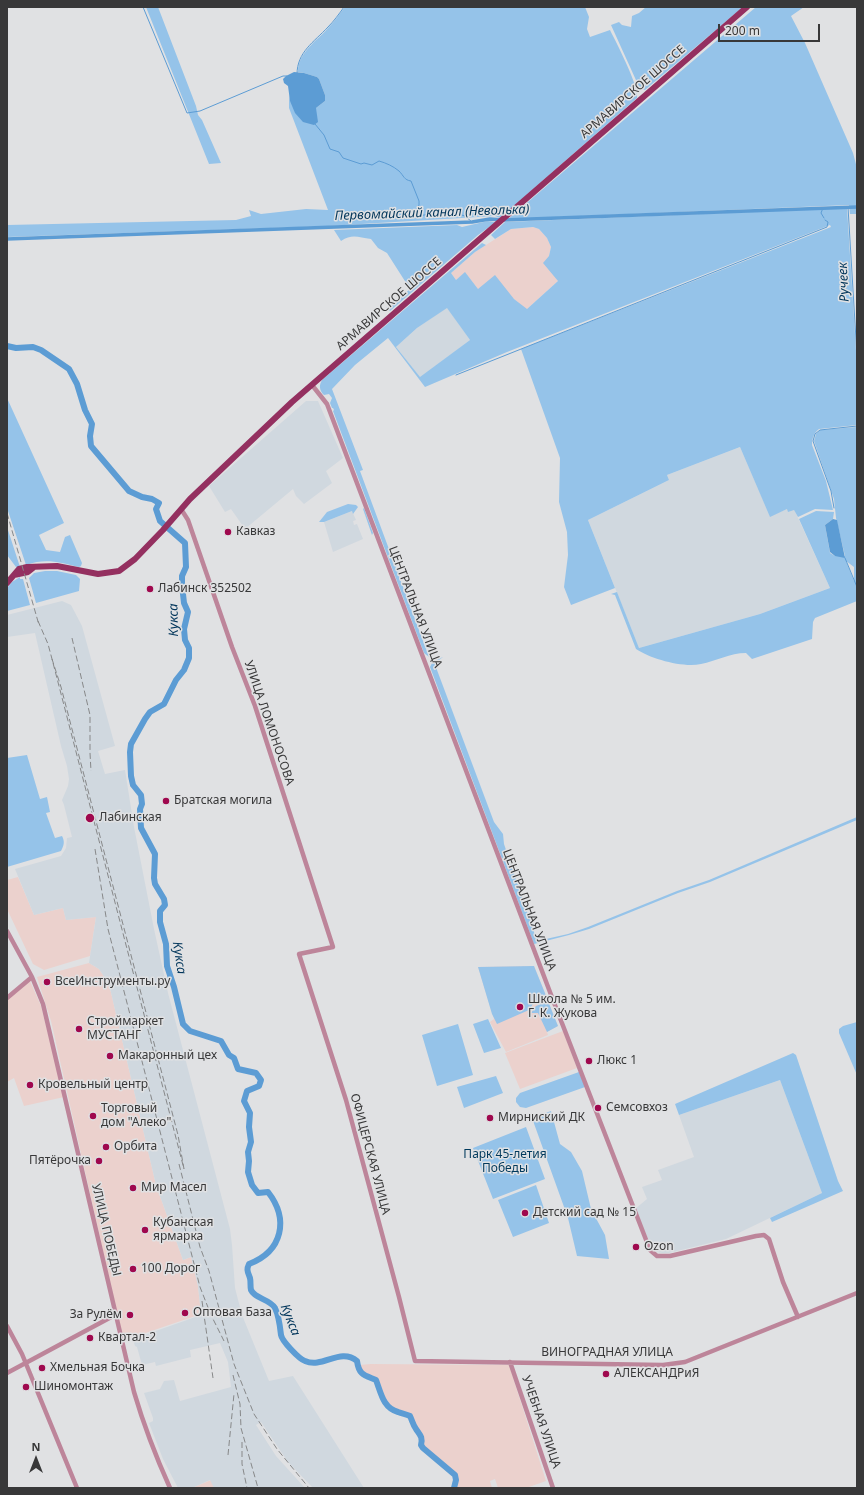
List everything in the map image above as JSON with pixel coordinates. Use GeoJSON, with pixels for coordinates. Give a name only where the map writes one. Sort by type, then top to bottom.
{"type":"FeatureCollection","features":[{"type":"Feature","properties":{"kind":"main road","name":"АРМАВИРСКОЕ ШОССЕ"},"geometry":{"type":"LineString","coordinates":[[7,582],[19,569],[27,567],[57,566],[98,574],[119,571],[135,559],[170,523],[181,509],[222,468],[312,385],[747,7]]}},
{"type":"Feature","properties":{"kind":"street","name":"ЦЕНТРАЛЬНАЯ УЛИЦА"},"geometry":{"type":"LineString","coordinates":[[312,385],[327,404],[552,997],[650,1250],[657,1256],[670,1256],[764,1235],[769,1240],[783,1282],[798,1317]]}},
{"type":"Feature","properties":{"kind":"street","name":"УЛИЦА ЛОМОНОСОВА"},"geometry":{"type":"LineString","coordinates":[[181,509],[188,520],[229,639],[255,706],[333,947],[299,954]]}},
{"type":"Feature","properties":{"kind":"street","name":"УЛИЦА ПОБЕДЫ"},"geometry":{"type":"LineString","coordinates":[[7,931],[32,977],[44,1004],[115,1315],[142,1420],[156,1459],[170,1488]]}},
{"type":"Feature","properties":{"kind":"street","name":"ОФИЦЕРСКАЯ УЛИЦА"},"geometry":{"type":"LineString","coordinates":[[299,954],[346,1100],[415,1361]]}},
{"type":"Feature","properties":{"kind":"street"},"geometry":{"type":"LineString","coordinates":[[7,998],[32,977]]}},
{"type":"Feature","properties":{"kind":"street","name":"ВИНОГРАДНАЯ УЛИЦА"},"geometry":{"type":"LineString","coordinates":[[415,1361],[663,1365],[685,1362],[857,1293]]}},
{"type":"Feature","properties":{"kind":"street"},"geometry":{"type":"LineString","coordinates":[[7,1373],[115,1315]]}},
{"type":"Feature","properties":{"kind":"street"},"geometry":{"type":"LineString","coordinates":[[7,1326],[22,1354],[77,1488]]}},
{"type":"Feature","properties":{"kind":"street","name":"УЧЕБНАЯ УЛИЦА"},"geometry":{"type":"LineString","coordinates":[[510,1362],[553,1488]]}},
{"type":"Feature","properties":{"kind":"shaded area"},"geometry":{"type":"Polygon","coordinates":[[[294,72],[304,73],[319,79],[325,95],[325,101],[316,108],[318,122],[314,125],[303,122],[295,113],[290,101],[288,86],[284,83],[283,79],[294,72]]]}},
{"type":"Feature","properties":{"kind":"shaded area"},"geometry":{"type":"Polygon","coordinates":[[[533,227],[539,229],[547,238],[551,247],[549,256],[558,281],[526,310],[514,299],[478,289],[465,273],[456,280],[451,273],[475,252],[511,229],[533,227]]]}},
{"type":"Feature","properties":{"kind":"shaded area"},"geometry":{"type":"Polygon","coordinates":[[[447,307],[470,340],[420,378],[396,347],[417,328],[447,307]]]}},
{"type":"Feature","properties":{"kind":"shaded area"},"geometry":{"type":"Polygon","coordinates":[[[306,401],[318,401],[343,458],[326,471],[332,483],[304,504],[296,496],[293,489],[245,529],[231,509],[225,512],[209,486],[306,401]]]}},
{"type":"Feature","properties":{"kind":"shaded area"},"geometry":{"type":"Polygon","coordinates":[[[740,447],[770,516],[787,509],[794,509],[830,588],[760,614],[639,648],[588,520],[669,480],[667,475],[740,447]]]}},
{"type":"Feature","properties":{"kind":"shaded area"},"geometry":{"type":"Polygon","coordinates":[[[352,511],[356,520],[353,521],[354,525],[357,524],[363,539],[333,552],[324,522],[352,511]]]}},
{"type":"Feature","properties":{"kind":"shaded area"},"geometry":{"type":"Polygon","coordinates":[[[833,519],[837,520],[845,558],[835,556],[830,552],[825,525],[833,519]]]}},
{"type":"Feature","properties":{"kind":"shaded area"},"geometry":{"type":"Polygon","coordinates":[[[62,601],[71,605],[82,626],[115,746],[98,751],[105,774],[125,770],[134,827],[168,993],[230,1229],[235,1288],[242,1315],[269,1381],[293,1376],[364,1488],[313,1488],[288,1462],[261,1422],[256,1425],[276,1456],[305,1488],[214,1488],[210,1480],[192,1488],[178,1488],[163,1459],[149,1423],[153,1421],[153,1418],[144,1393],[160,1389],[164,1381],[174,1380],[180,1401],[231,1387],[228,1362],[220,1343],[190,1350],[191,1357],[156,1366],[155,1362],[142,1365],[133,1339],[204,1314],[201,1314],[198,1286],[191,1257],[183,1260],[156,1185],[109,984],[99,969],[89,963],[96,917],[66,920],[63,908],[34,915],[15,869],[61,856],[66,848],[67,838],[72,837],[62,800],[68,786],[69,779],[67,766],[35,633],[7,637],[7,615],[62,601]]]}},
{"type":"Feature","properties":{"kind":"shaded area"},"geometry":{"type":"Polygon","coordinates":[[[18,877],[34,915],[63,908],[66,920],[96,917],[90,956],[44,970],[33,964],[7,909],[7,880],[18,877]]]}},
{"type":"Feature","properties":{"kind":"shaded area"},"geometry":{"type":"Polygon","coordinates":[[[89,963],[99,969],[109,984],[156,1185],[183,1260],[191,1257],[198,1286],[201,1314],[134,1337],[123,1339],[51,1021],[37,977],[89,963]]]}},
{"type":"Feature","properties":{"kind":"shaded area","name":"Школа № 5 им. Г. К. Жукова"},"geometry":{"type":"Polygon","coordinates":[[[534,966],[558,1026],[547,1032],[548,1035],[506,1052],[490,1022],[494,1019],[478,967],[534,966]]]}},
{"type":"Feature","properties":{"kind":"shaded area"},"geometry":{"type":"Polygon","coordinates":[[[30,981],[41,1006],[64,1097],[24,1106],[14,1078],[7,1082],[7,1000],[30,981]]]}},
{"type":"Feature","properties":{"kind":"shaded area"},"geometry":{"type":"Polygon","coordinates":[[[563,1031],[577,1068],[520,1089],[505,1053],[563,1031]]]}},
{"type":"Feature","properties":{"kind":"shaded area"},"geometry":{"type":"Polygon","coordinates":[[[780,1080],[822,1193],[726,1239],[669,1253],[656,1252],[652,1248],[635,1209],[647,1199],[642,1187],[662,1180],[658,1170],[694,1157],[679,1115],[780,1080]]]}},
{"type":"Feature","properties":{"kind":"shaded area"},"geometry":{"type":"Polygon","coordinates":[[[359,1365],[509,1365],[546,1481],[526,1488],[498,1488],[495,1479],[490,1481],[492,1488],[454,1488],[457,1480],[456,1475],[424,1448],[422,1445],[423,1436],[416,1427],[411,1415],[390,1407],[385,1402],[377,1379],[362,1373],[359,1368],[359,1365]]]}},
{"type":"Feature","properties":{"kind":"shaded area"},"geometry":{"type":"Polygon","coordinates":[[[211,1480],[214,1488],[192,1488],[211,1480]]]}},
{"type":"Feature","properties":{"kind":"green space"},"geometry":{"type":"Polygon","coordinates":[[[146,7],[158,7],[196,106],[198,115],[202,120],[221,163],[209,164],[146,7]]]}},
{"type":"Feature","properties":{"kind":"green space"},"geometry":{"type":"Polygon","coordinates":[[[345,7],[585,7],[589,17],[587,29],[590,37],[610,30],[635,85],[637,98],[500,218],[495,216],[328,226],[7,237],[7,225],[236,220],[251,216],[249,210],[261,214],[306,209],[328,210],[289,108],[289,94],[290,101],[316,108],[325,101],[325,95],[319,79],[317,77],[298,72],[299,65],[301,58],[309,47],[331,25],[345,7]]]}},
{"type":"Feature","properties":{"kind":"green space"},"geometry":{"type":"Polygon","coordinates":[[[646,7],[743,7],[645,90],[640,89],[611,25],[619,22],[622,25],[631,27],[632,16],[639,13],[646,7]]]}},
{"type":"Feature","properties":{"kind":"green space"},"geometry":{"type":"Polygon","coordinates":[[[756,7],[804,7],[791,16],[805,43],[853,153],[857,168],[857,214],[850,214],[849,205],[508,219],[756,7]]]}},
{"type":"Feature","properties":{"kind":"green space"},"geometry":{"type":"Polygon","coordinates":[[[847,208],[857,366],[857,425],[819,429],[813,438],[812,445],[826,481],[833,510],[815,509],[798,517],[794,510],[788,512],[787,509],[770,517],[740,447],[667,475],[669,480],[588,520],[615,588],[571,605],[564,587],[568,555],[567,532],[559,502],[560,458],[521,349],[831,227],[830,225],[507,352],[425,387],[388,338],[355,365],[332,389],[363,470],[360,471],[429,657],[424,653],[333,411],[334,410],[330,403],[332,398],[329,394],[324,395],[320,389],[320,384],[322,380],[482,243],[486,245],[475,252],[451,273],[456,280],[465,272],[478,289],[495,275],[514,299],[527,309],[558,281],[543,263],[549,256],[551,247],[547,238],[539,229],[533,227],[511,229],[495,239],[491,235],[505,222],[847,208]],[[447,308],[417,328],[396,347],[420,377],[470,340],[447,308]]]}},
{"type":"Feature","properties":{"kind":"green space"},"geometry":{"type":"Polygon","coordinates":[[[488,221],[496,222],[478,235],[390,311],[386,307],[390,307],[410,289],[387,253],[378,248],[371,239],[349,237],[341,241],[334,230],[457,225],[462,227],[488,221]]]}},
{"type":"Feature","properties":{"kind":"green space"},"geometry":{"type":"Polygon","coordinates":[[[7,398],[64,523],[39,535],[46,550],[60,552],[65,537],[70,535],[82,563],[79,567],[46,561],[26,565],[7,508],[7,398]]]}},
{"type":"Feature","properties":{"kind":"green space"},"geometry":{"type":"Polygon","coordinates":[[[857,427],[857,601],[815,618],[813,622],[812,639],[752,659],[746,653],[740,653],[701,664],[685,665],[667,662],[642,653],[636,649],[615,595],[611,594],[617,592],[639,648],[760,614],[830,588],[799,519],[816,511],[834,512],[833,519],[825,525],[830,553],[835,556],[845,556],[836,518],[834,499],[814,441],[816,434],[820,430],[857,427]],[[846,561],[854,581],[854,567],[846,561]]]}},
{"type":"Feature","properties":{"kind":"green space"},"geometry":{"type":"Polygon","coordinates":[[[348,504],[356,505],[358,507],[353,514],[352,511],[324,522],[319,522],[327,512],[348,504]]]}},
{"type":"Feature","properties":{"kind":"green space"},"geometry":{"type":"Polygon","coordinates":[[[364,508],[373,533],[372,535],[363,509],[364,508]]]}},
{"type":"Feature","properties":{"kind":"green space"},"geometry":{"type":"Polygon","coordinates":[[[7,527],[20,567],[16,567],[7,555],[7,527]]]}},
{"type":"Feature","properties":{"kind":"green space"},"geometry":{"type":"Polygon","coordinates":[[[57,571],[76,575],[80,579],[79,591],[36,603],[29,578],[34,573],[57,571]]]}},
{"type":"Feature","properties":{"kind":"green space"},"geometry":{"type":"Polygon","coordinates":[[[20,577],[20,579],[23,579],[30,605],[7,611],[7,588],[12,582],[20,577]]]}},
{"type":"Feature","properties":{"kind":"green space"},"geometry":{"type":"Polygon","coordinates":[[[443,657],[438,662],[437,670],[494,822],[503,834],[504,844],[537,941],[568,934],[588,927],[677,891],[709,880],[857,817],[857,820],[710,882],[678,893],[589,929],[534,944],[430,667],[433,661],[443,657]]]}},
{"type":"Feature","properties":{"kind":"green space"},"geometry":{"type":"Polygon","coordinates":[[[27,755],[40,799],[47,797],[50,812],[46,813],[55,838],[62,836],[64,844],[61,851],[7,867],[7,758],[27,755]]]}},
{"type":"Feature","properties":{"kind":"green space"},"geometry":{"type":"Polygon","coordinates":[[[534,966],[547,998],[533,1004],[529,1010],[497,1024],[492,1014],[478,967],[534,966]]]}},
{"type":"Feature","properties":{"kind":"green space"},"geometry":{"type":"Polygon","coordinates":[[[548,1001],[558,1026],[547,1032],[538,1013],[531,1013],[536,1006],[548,1001]]]}},
{"type":"Feature","properties":{"kind":"green space"},"geometry":{"type":"Polygon","coordinates":[[[488,1019],[501,1048],[484,1053],[473,1024],[488,1019]]]}},
{"type":"Feature","properties":{"kind":"green space"},"geometry":{"type":"Polygon","coordinates":[[[857,1022],[857,1075],[839,1033],[839,1029],[843,1026],[857,1022]]]}},
{"type":"Feature","properties":{"kind":"green space"},"geometry":{"type":"Polygon","coordinates":[[[458,1024],[473,1075],[437,1086],[422,1035],[458,1024]]]}},
{"type":"Feature","properties":{"kind":"green space"},"geometry":{"type":"Polygon","coordinates":[[[793,1053],[796,1055],[838,1181],[843,1191],[772,1222],[770,1218],[822,1193],[780,1080],[679,1115],[675,1104],[793,1053]]]}},
{"type":"Feature","properties":{"kind":"green space"},"geometry":{"type":"Polygon","coordinates":[[[579,1072],[585,1087],[526,1108],[520,1107],[516,1102],[516,1098],[520,1093],[579,1072]]]}},
{"type":"Feature","properties":{"kind":"green space"},"geometry":{"type":"Polygon","coordinates":[[[496,1076],[503,1093],[464,1108],[457,1087],[496,1076]]]}},
{"type":"Feature","properties":{"kind":"green space"},"geometry":{"type":"Polygon","coordinates":[[[551,1111],[560,1144],[571,1152],[582,1171],[591,1209],[605,1235],[609,1259],[577,1256],[568,1218],[532,1118],[551,1111]]]}},
{"type":"Feature","properties":{"kind":"green space","name":"Парк 45-летия Победы"},"geometry":{"type":"Polygon","coordinates":[[[526,1127],[545,1179],[493,1199],[473,1148],[526,1127]]]}},
{"type":"Feature","properties":{"kind":"green space"},"geometry":{"type":"Polygon","coordinates":[[[536,1185],[549,1223],[513,1237],[498,1200],[536,1185]]]}},
{"type":"Feature","properties":{"kind":"waterway"},"geometry":{"type":"LineString","coordinates":[[143,7],[187,113],[200,111],[283,76],[287,76]]}},
{"type":"Feature","properties":{"kind":"waterway"},"geometry":{"type":"LineString","coordinates":[[297,74],[298,66],[303,53],[344,7]]}},
{"type":"Feature","properties":{"kind":"waterway"},"geometry":{"type":"LineString","coordinates":[[315,124],[324,135],[330,149],[339,152],[343,158],[361,164],[364,163],[372,165],[379,161],[382,162],[399,171],[405,179],[411,181],[419,201],[419,205],[415,213],[419,215],[431,213],[438,217],[458,214],[465,216],[472,222]]}},
{"type":"Feature","properties":{"kind":"waterway","name":"Ручеек"},"geometry":{"type":"LineString","coordinates":[[848,207],[857,356]]}},
{"type":"Feature","properties":{"kind":"waterway","name":"Первомайский канал (Неволька)"},"geometry":{"type":"LineString","coordinates":[[7,239],[472,222],[490,219],[503,220],[857,207]]}},
{"type":"Feature","properties":{"kind":"waterway"},"geometry":{"type":"LineString","coordinates":[[823,208],[821,213],[824,218]]}},
{"type":"Feature","properties":{"kind":"waterway"},"geometry":{"type":"LineString","coordinates":[[456,375],[827,227],[828,222],[825,220]]}},
{"type":"Feature","properties":{"kind":"waterway","name":"Кукса"},"geometry":{"type":"LineString","coordinates":[[7,346],[16,348],[33,347],[41,350],[69,369],[77,384],[85,410],[92,424],[90,436],[91,446],[129,491],[159,503],[156,509],[160,521],[185,543],[186,567],[182,576],[182,585],[184,603],[188,612],[184,629],[185,640],[189,648],[189,658],[184,670],[176,680],[164,704],[150,712],[131,744],[131,776],[133,785],[141,795],[141,828],[155,854],[155,884],[164,899],[165,905],[160,911],[160,922],[166,944],[167,966],[183,1024],[190,1031],[221,1041],[229,1055],[234,1058],[238,1069],[256,1073],[261,1080],[259,1086],[247,1091],[244,1101],[250,1113],[249,1127],[251,1142],[248,1152],[248,1172],[252,1185],[258,1193],[268,1192],[275,1202],[279,1213],[280,1223],[279,1233],[275,1243],[269,1251],[248,1266],[247,1269],[251,1290],[253,1293],[273,1305],[278,1318],[282,1338],[291,1350],[302,1360],[312,1363],[344,1356],[351,1357],[357,1361],[361,1372],[376,1380],[386,1404],[393,1410],[410,1416],[414,1426],[421,1436],[421,1445],[423,1448],[455,1475],[456,1480],[454,1488]]}},
{"type":"Feature","properties":{"kind":"waterway"},"geometry":{"type":"LineString","coordinates":[[834,508],[831,491],[813,441],[815,434],[820,430],[857,426]]}},
{"type":"Feature","properties":{"kind":"waterway"},"geometry":{"type":"LineString","coordinates":[[845,558],[857,587]]}},
{"type":"Feature","properties":{"kind":"railway"},"geometry":{"type":"LineString","coordinates":[[7,513],[39,625]]}},
{"type":"Feature","properties":{"kind":"railway"},"geometry":{"type":"LineString","coordinates":[[38,621],[48,644],[52,659],[184,1169],[178,1135],[61,687],[52,659]]}},
{"type":"Feature","properties":{"kind":"railway"},"geometry":{"type":"LineString","coordinates":[[72,638],[90,715],[91,771]]}},
{"type":"Feature","properties":{"kind":"railway"},"geometry":{"type":"LineString","coordinates":[[95,849],[108,929],[200,1287],[211,1315],[224,1341]]}},
{"type":"Feature","properties":{"kind":"railway"},"geometry":{"type":"LineString","coordinates":[[179,1164],[200,1247],[209,1271],[234,1364],[254,1414],[277,1449],[309,1488]]}},
{"type":"Feature","properties":{"kind":"railway"},"geometry":{"type":"LineString","coordinates":[[202,1301],[213,1378]]}},
{"type":"Feature","properties":{"kind":"railway"},"geometry":{"type":"LineString","coordinates":[[233,1375],[240,1404],[241,1428],[258,1488]]}},
{"type":"Feature","properties":{"kind":"railway"},"geometry":{"type":"LineString","coordinates":[[228,1455],[234,1394]]}},
{"type":"Feature","properties":{"kind":"railway"},"geometry":{"type":"LineString","coordinates":[[242,1442],[242,1464],[247,1488]]}},
{"type":"Feature","properties":{"kind":"place","name":"Кавказ"},"geometry":{"type":"Point","coordinates":[228,532]}},
{"type":"Feature","properties":{"kind":"place","name":"Лабинск 352502"},"geometry":{"type":"Point","coordinates":[150,589]}},
{"type":"Feature","properties":{"kind":"place","name":"Братская могила"},"geometry":{"type":"Point","coordinates":[166,801]}},
{"type":"Feature","properties":{"kind":"place","name":"Лабинская"},"geometry":{"type":"Point","coordinates":[90,818]}},
{"type":"Feature","properties":{"kind":"place","name":"ВсеИнструменты.ру"},"geometry":{"type":"Point","coordinates":[47,982]}},
{"type":"Feature","properties":{"kind":"place","name":"Школа № 5 им. Г. К. Жукова"},"geometry":{"type":"Point","coordinates":[520,1007]}},
{"type":"Feature","properties":{"kind":"place","name":"Строймаркет МУСТАНГ"},"geometry":{"type":"Point","coordinates":[79,1029]}},
{"type":"Feature","properties":{"kind":"place","name":"Макаронный цех"},"geometry":{"type":"Point","coordinates":[110,1056]}},
{"type":"Feature","properties":{"kind":"place","name":"Люкс 1"},"geometry":{"type":"Point","coordinates":[589,1061]}},
{"type":"Feature","properties":{"kind":"place","name":"Кровельный центр"},"geometry":{"type":"Point","coordinates":[30,1085]}},
{"type":"Feature","properties":{"kind":"place","name":"Семсовхоз"},"geometry":{"type":"Point","coordinates":[598,1108]}},
{"type":"Feature","properties":{"kind":"place","name":"Торговый дом \"Алеко\""},"geometry":{"type":"Point","coordinates":[93,1116]}},
{"type":"Feature","properties":{"kind":"place","name":"Мирниский ДК"},"geometry":{"type":"Point","coordinates":[490,1118]}},
{"type":"Feature","properties":{"kind":"place","name":"Орбита"},"geometry":{"type":"Point","coordinates":[106,1147]}},
{"type":"Feature","properties":{"kind":"place","name":"Пятёрочка"},"geometry":{"type":"Point","coordinates":[99,1161]}},
{"type":"Feature","properties":{"kind":"place","name":"Мир Масел"},"geometry":{"type":"Point","coordinates":[133,1188]}},
{"type":"Feature","properties":{"kind":"place","name":"Детский сад № 15"},"geometry":{"type":"Point","coordinates":[525,1213]}},
{"type":"Feature","properties":{"kind":"place","name":"Кубанская ярмарка"},"geometry":{"type":"Point","coordinates":[145,1230]}},
{"type":"Feature","properties":{"kind":"place","name":"Ozon"},"geometry":{"type":"Point","coordinates":[636,1247]}},
{"type":"Feature","properties":{"kind":"place","name":"100 Дорог"},"geometry":{"type":"Point","coordinates":[133,1269]}},
{"type":"Feature","properties":{"kind":"place","name":"Оптовая База"},"geometry":{"type":"Point","coordinates":[185,1313]}},
{"type":"Feature","properties":{"kind":"place","name":"За Рулём"},"geometry":{"type":"Point","coordinates":[130,1315]}},
{"type":"Feature","properties":{"kind":"place","name":"Квартал-2"},"geometry":{"type":"Point","coordinates":[90,1338]}},
{"type":"Feature","properties":{"kind":"place","name":"Хмельная Бочка"},"geometry":{"type":"Point","coordinates":[42,1368]}},
{"type":"Feature","properties":{"kind":"place","name":"АЛЕКСАНДРиЯ"},"geometry":{"type":"Point","coordinates":[606,1374]}},
{"type":"Feature","properties":{"kind":"place","name":"Шиномонтаж"},"geometry":{"type":"Point","coordinates":[26,1387]}}]}
